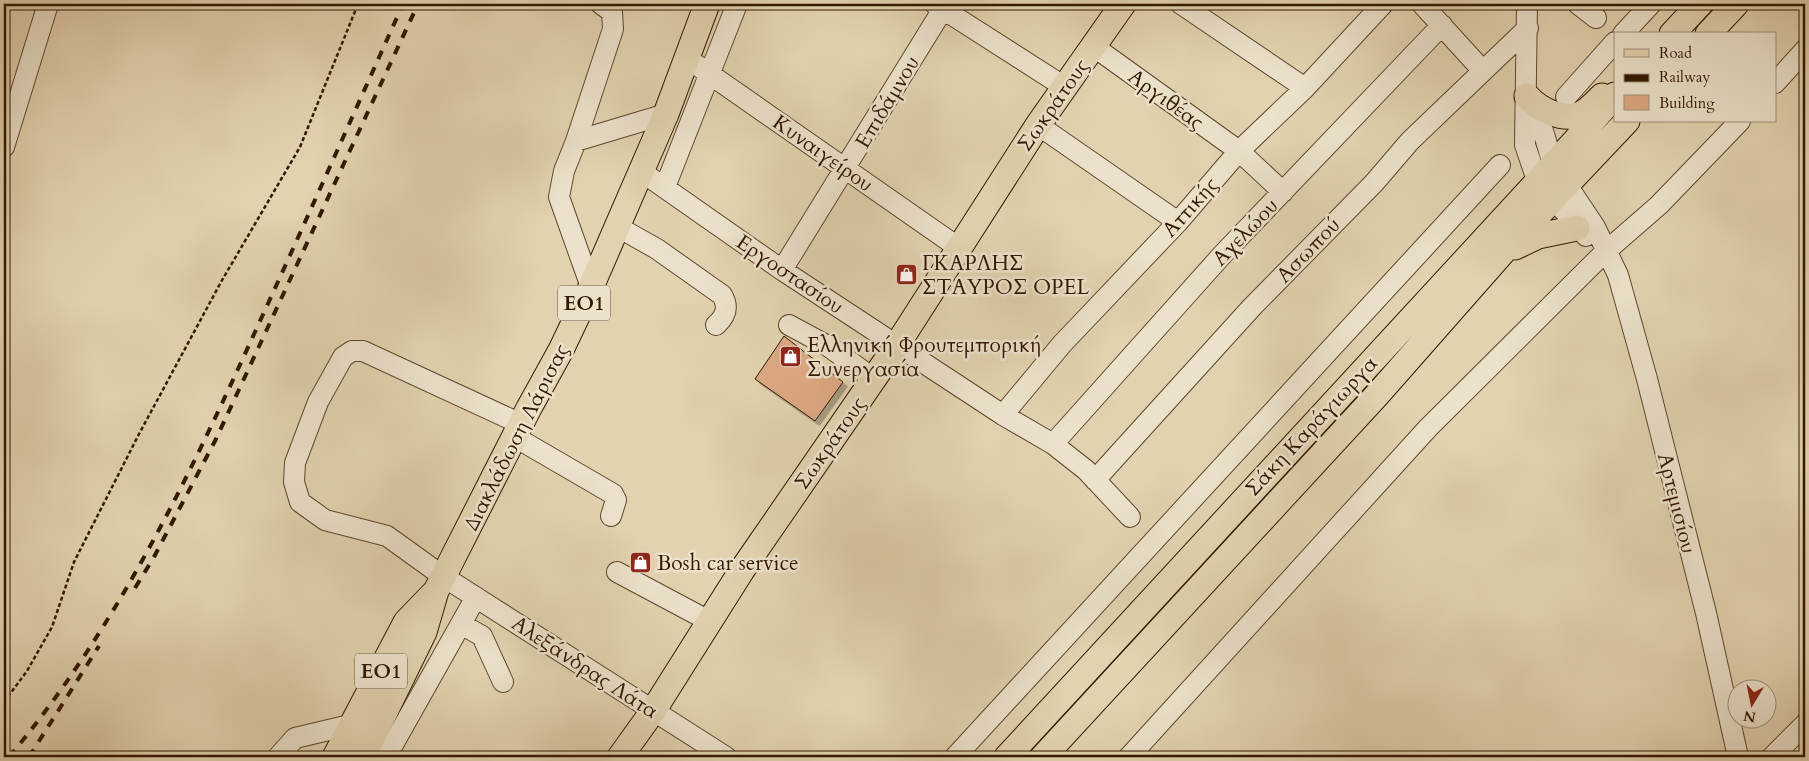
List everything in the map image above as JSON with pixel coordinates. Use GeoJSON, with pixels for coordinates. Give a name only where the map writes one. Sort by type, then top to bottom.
{"type":"FeatureCollection","features":[{"type":"Feature","properties":{"kind":"main road","name":"Διακλάδωση Λάρισας"},"geometry":{"type":"LineString","coordinates":[[362,757],[424,632],[440,584],[561,350],[591,287],[666,114],[707,4]]}},
{"type":"Feature","properties":{"kind":"main road","name":"Σωκράτους"},"geometry":{"type":"LineString","coordinates":[[620,757],[653,711],[709,620],[897,346],[1063,86],[1123,4]]}},
{"type":"Feature","properties":{"kind":"main road"},"geometry":{"type":"LineString","coordinates":[[1674,32],[1700,4]]}},
{"type":"Feature","properties":{"kind":"main road"},"geometry":{"type":"LineString","coordinates":[[1710,32],[1736,4]]}},
{"type":"Feature","properties":{"kind":"main road"},"geometry":{"type":"LineString","coordinates":[[1527,96],[1536,105],[1548,112],[1575,115],[1589,109],[1603,94],[1614,90]]}},
{"type":"Feature","properties":{"kind":"main road","name":"Σάκη Καράγιωργα"},"geometry":{"type":"LineString","coordinates":[[1007,757],[1614,95]]}},
{"type":"Feature","properties":{"kind":"main road","name":"Σάκη Καράγιωργα"},"geometry":{"type":"LineString","coordinates":[[1043,757],[1377,395],[1502,253],[1561,194],[1626,122]]}},
{"type":"Feature","properties":{"kind":"main road"},"geometry":{"type":"LineString","coordinates":[[1502,253],[1538,236],[1577,228]]}},
{"type":"Feature","properties":{"kind":"main road","name":"Διακλάδωση Λάρισας"},"geometry":{"type":"LineString","coordinates":[[336,757],[406,622],[440,584]]}},
{"type":"Feature","properties":{"kind":"street"},"geometry":{"type":"LineString","coordinates":[[4,146],[48,4]]}},
{"type":"Feature","properties":{"kind":"street"},"geometry":{"type":"LineString","coordinates":[[591,287],[559,197],[564,171],[576,141],[613,29],[612,12],[601,4]]}},
{"type":"Feature","properties":{"kind":"street"},"geometry":{"type":"LineString","coordinates":[[665,187],[737,4]]}},
{"type":"Feature","properties":{"kind":"street"},"geometry":{"type":"LineString","coordinates":[[1181,4],[1305,88]]}},
{"type":"Feature","properties":{"kind":"street","name":"Αττικής"},"geometry":{"type":"LineString","coordinates":[[1003,415],[1068,338],[1178,222],[1239,152],[1305,88],[1383,4]]}},
{"type":"Feature","properties":{"kind":"street"},"geometry":{"type":"LineString","coordinates":[[1422,4],[1483,71]]}},
{"type":"Feature","properties":{"kind":"street"},"geometry":{"type":"LineString","coordinates":[[1528,4],[1526,145],[1561,194],[1595,227],[1605,252]]}},
{"type":"Feature","properties":{"kind":"street"},"geometry":{"type":"LineString","coordinates":[[1578,4],[1596,18]]}},
{"type":"Feature","properties":{"kind":"street"},"geometry":{"type":"LineString","coordinates":[[1625,32],[1651,4]]}},
{"type":"Feature","properties":{"kind":"street"},"geometry":{"type":"LineString","coordinates":[[939,6],[1063,86]]}},
{"type":"Feature","properties":{"kind":"street","name":"Επιδάμνου"},"geometry":{"type":"LineString","coordinates":[[782,270],[846,169],[939,6]]}},
{"type":"Feature","properties":{"kind":"street","name":"Αχελώου"},"geometry":{"type":"LineString","coordinates":[[1053,444],[1223,254],[1442,25]]}},
{"type":"Feature","properties":{"kind":"street","name":"Ασωπού"},"geometry":{"type":"LineString","coordinates":[[1095,480],[1252,308],[1374,183],[1410,141],[1528,28]]}},
{"type":"Feature","properties":{"kind":"street"},"geometry":{"type":"LineString","coordinates":[[1566,97],[1614,43]]}},
{"type":"Feature","properties":{"kind":"street","name":"Αργιθέας"},"geometry":{"type":"LineString","coordinates":[[1094,46],[1239,152],[1283,192]]}},
{"type":"Feature","properties":{"kind":"street"},"geometry":{"type":"LineString","coordinates":[[1776,82],[1805,50]]}},
{"type":"Feature","properties":{"kind":"street","name":"Κυναιγείρου"},"geometry":{"type":"LineString","coordinates":[[688,59],[959,248]]}},
{"type":"Feature","properties":{"kind":"street"},"geometry":{"type":"LineString","coordinates":[[576,141],[666,114]]}},
{"type":"Feature","properties":{"kind":"street"},"geometry":{"type":"LineString","coordinates":[[1129,757],[1428,428],[1605,252],[1659,205],[1739,122]]}},
{"type":"Feature","properties":{"kind":"street"},"geometry":{"type":"LineString","coordinates":[[1038,125],[1178,222]]}},
{"type":"Feature","properties":{"kind":"street"},"geometry":{"type":"LineString","coordinates":[[956,757],[1500,165]]}},
{"type":"Feature","properties":{"kind":"street","name":"Εργοστασίου"},"geometry":{"type":"LineString","coordinates":[[642,172],[782,270],[1003,415],[1053,444],[1095,480],[1130,518]]}},
{"type":"Feature","properties":{"kind":"street"},"geometry":{"type":"LineString","coordinates":[[1561,194],[1577,228],[1605,252]]}},
{"type":"Feature","properties":{"kind":"street"},"geometry":{"type":"LineString","coordinates":[[618,227],[657,249],[722,295],[726,302],[726,311],[724,318],[716,325]]}},
{"type":"Feature","properties":{"kind":"street","name":"Αρτεμισίου"},"geometry":{"type":"LineString","coordinates":[[1605,252],[1618,275],[1645,370],[1706,614],[1736,756]]}},
{"type":"Feature","properties":{"kind":"street"},"geometry":{"type":"LineString","coordinates":[[789,325],[828,346],[874,379]]}},
{"type":"Feature","properties":{"kind":"street","name":"Αλεξάνδρας Λάτα"},"geometry":{"type":"LineString","coordinates":[[611,516],[616,500],[613,494],[518,431],[363,351],[352,351],[343,358],[318,402],[295,463],[294,482],[300,502],[324,520],[387,536],[440,584],[476,597],[726,757]]}},
{"type":"Feature","properties":{"kind":"street"},"geometry":{"type":"LineString","coordinates":[[617,572],[709,620]]}},
{"type":"Feature","properties":{"kind":"street"},"geometry":{"type":"LineString","coordinates":[[386,757],[476,597]]}},
{"type":"Feature","properties":{"kind":"street"},"geometry":{"type":"LineString","coordinates":[[461,624],[482,636],[504,682]]}},
{"type":"Feature","properties":{"kind":"street"},"geometry":{"type":"LineString","coordinates":[[278,757],[295,738],[354,724]]}},
{"type":"Feature","properties":{"kind":"street"},"geometry":{"type":"LineString","coordinates":[[1772,757],[1805,724]]}},
{"type":"Feature","properties":{"kind":"path"},"geometry":{"type":"LineString","coordinates":[[4,702],[28,671],[52,627],[74,562],[139,434],[221,282],[300,147],[358,4]]}},
{"type":"Feature","properties":{"kind":"green space"},"geometry":{"type":"Polygon","coordinates":[[[1367,380],[1372,387],[1031,757],[1020,757],[1367,380]]]}},
{"type":"Feature","properties":{"kind":"building","name":"Ελληνική Φρουτεμπορική Συνεργασία"},"geometry":{"type":"Polygon","coordinates":[[[784,336],[843,382],[815,421],[755,379],[784,336]]]}},
{"type":"Feature","properties":{"kind":"railway"},"geometry":{"type":"LineString","coordinates":[[9,757],[47,709],[83,658],[146,553],[175,499],[255,332],[403,4]]}},
{"type":"Feature","properties":{"kind":"railway"},"geometry":{"type":"LineString","coordinates":[[135,588],[154,557],[216,439],[418,4]]}},
{"type":"Feature","properties":{"kind":"railway"},"geometry":{"type":"LineString","coordinates":[[29,757],[99,646]]}},
{"type":"Feature","properties":{"kind":"place","name":"ΓΚΑΡΛΗΣ ΣΤΑΥΡΟΣ OPEL"},"geometry":{"type":"Point","coordinates":[906,275]}},
{"type":"Feature","properties":{"kind":"place","name":"Ελληνική Φρουτεμπορική Συνεργασία"},"geometry":{"type":"Point","coordinates":[791,357]}},
{"type":"Feature","properties":{"kind":"place","name":"Bosh car service"},"geometry":{"type":"Point","coordinates":[641,563]}}]}
